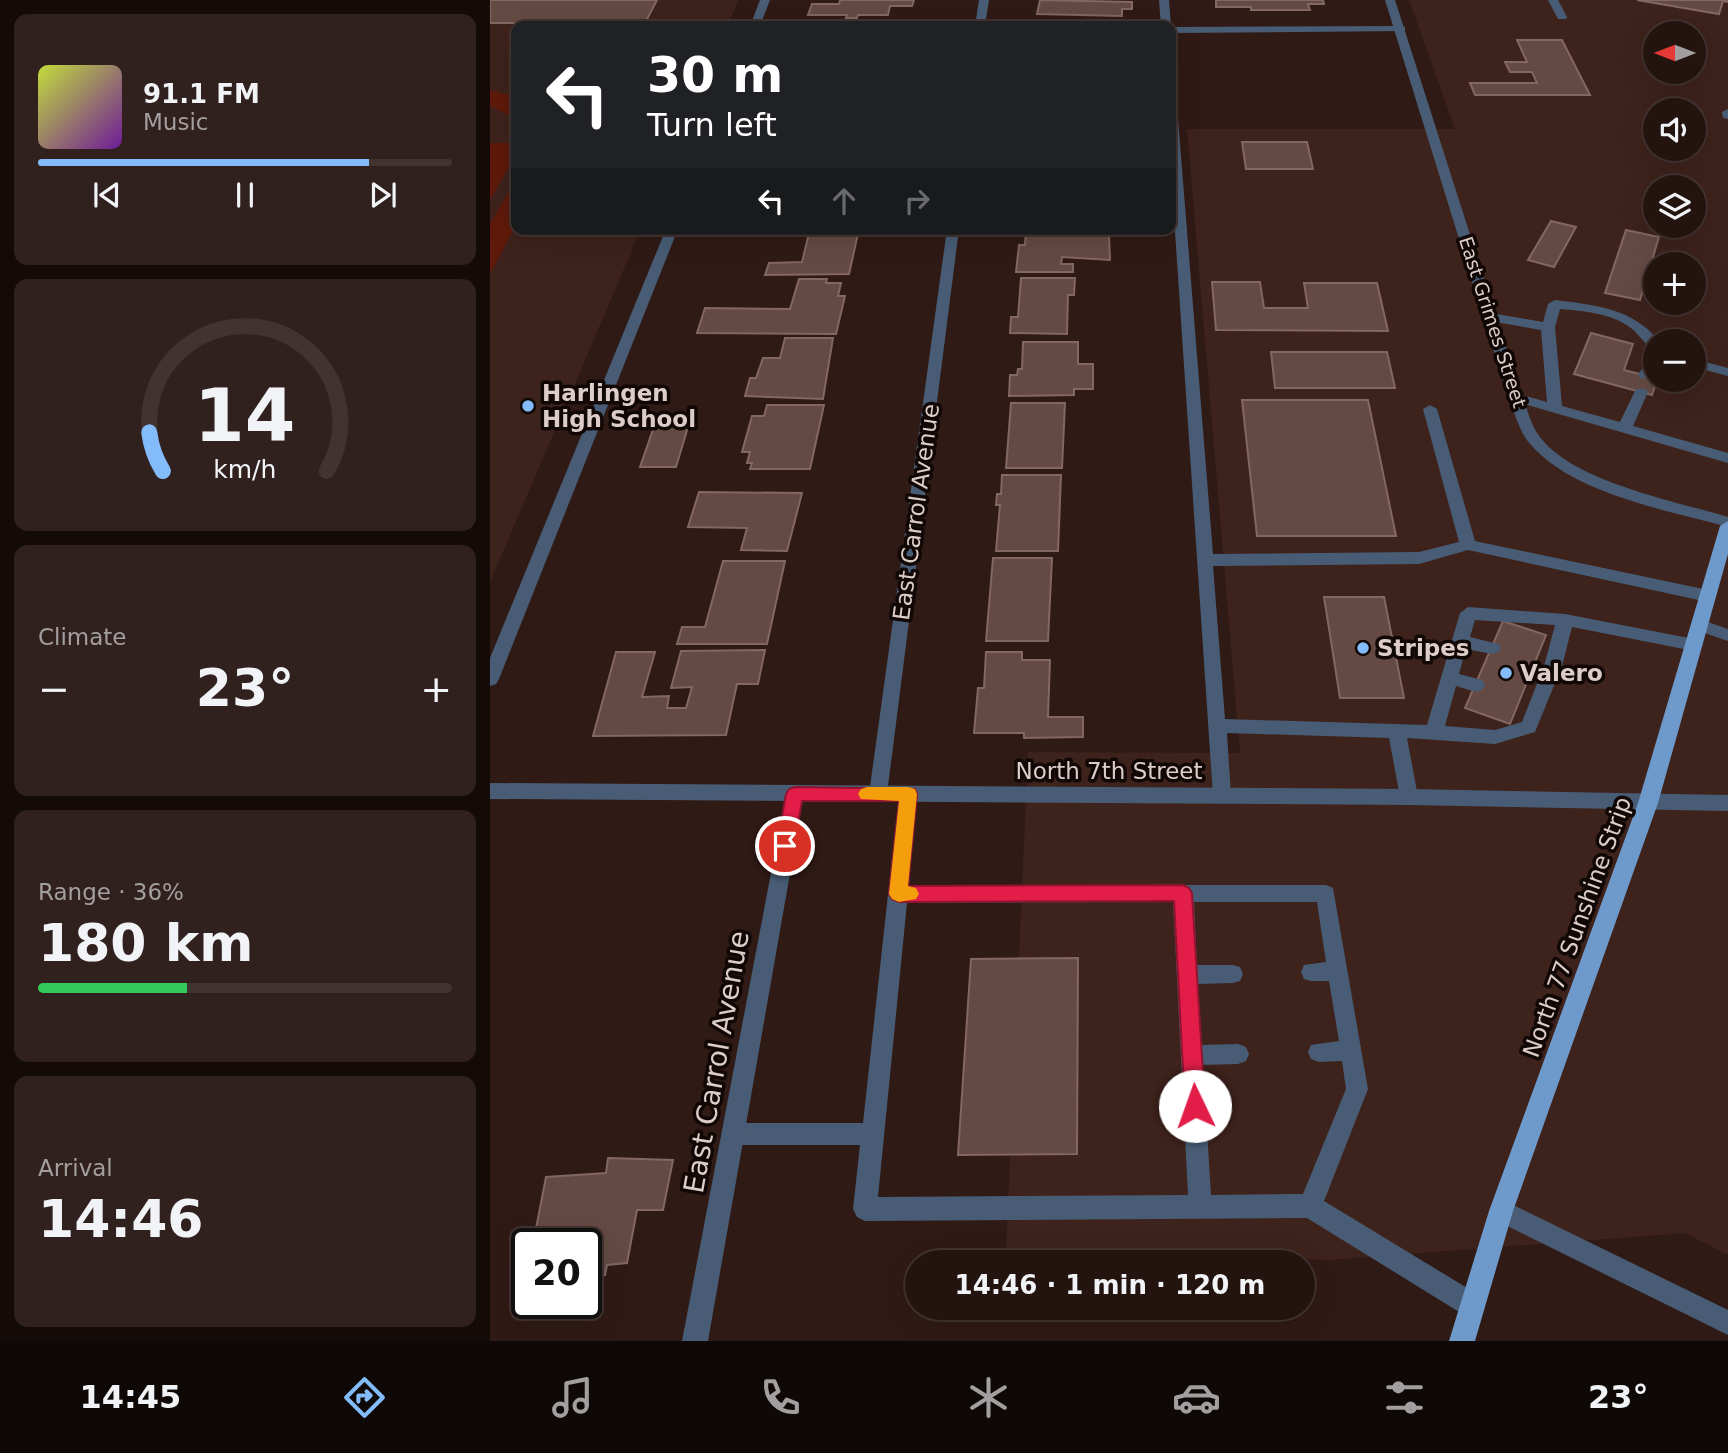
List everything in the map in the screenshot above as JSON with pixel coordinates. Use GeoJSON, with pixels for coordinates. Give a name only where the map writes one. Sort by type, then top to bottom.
{"type":"FeatureCollection","features":[{"type":"Feature","properties":{"kind":"main road","name":"North 77 Sunshine Strip"},"geometry":{"type":"LineString","coordinates":[[1462,1341],[1501,1211],[1648,803],[1726,536]]}},
{"type":"Feature","properties":{"kind":"street"},"geometry":{"type":"LineString","coordinates":[[757,21],[765,0]]}},
{"type":"Feature","properties":{"kind":"street"},"geometry":{"type":"LineString","coordinates":[[981,21],[984,0]]}},
{"type":"Feature","properties":{"kind":"street"},"geometry":{"type":"LineString","coordinates":[[1164,0],[1166,21]]}},
{"type":"Feature","properties":{"kind":"street","name":"East Grimes Street"},"geometry":{"type":"LineString","coordinates":[[1390,0],[1515,397],[1534,440],[1557,461],[1588,479],[1726,536]]}},
{"type":"Feature","properties":{"kind":"street"},"geometry":{"type":"LineString","coordinates":[[1553,0],[1562,17]]}},
{"type":"Feature","properties":{"kind":"street"},"geometry":{"type":"LineString","coordinates":[[1176,30],[1401,29]]}},
{"type":"Feature","properties":{"kind":"street"},"geometry":{"type":"LineString","coordinates":[[1176,163],[1222,796]]}},
{"type":"Feature","properties":{"kind":"street"},"geometry":{"type":"LineString","coordinates":[[490,679],[670,235]]}},
{"type":"Feature","properties":{"kind":"street","name":"East Carrol Avenue"},"geometry":{"type":"LineString","coordinates":[[878,794],[952,235]]}},
{"type":"Feature","properties":{"kind":"street"},"geometry":{"type":"LineString","coordinates":[[1555,407],[1548,327],[1555,304],[1614,312],[1643,330]]}},
{"type":"Feature","properties":{"kind":"street"},"geometry":{"type":"LineString","coordinates":[[1490,317],[1548,327]]}},
{"type":"Feature","properties":{"kind":"street"},"geometry":{"type":"LineString","coordinates":[[1706,366],[1728,372]]}},
{"type":"Feature","properties":{"kind":"street"},"geometry":{"type":"LineString","coordinates":[[1625,428],[1641,392]]}},
{"type":"Feature","properties":{"kind":"street"},"geometry":{"type":"LineString","coordinates":[[1515,397],[1728,458]]}},
{"type":"Feature","properties":{"kind":"street"},"geometry":{"type":"LineString","coordinates":[[1430,409],[1468,545]]}},
{"type":"Feature","properties":{"kind":"street"},"geometry":{"type":"LineString","coordinates":[[1205,560],[1419,558],[1468,545],[1708,596]]}},
{"type":"Feature","properties":{"kind":"street"},"geometry":{"type":"LineString","coordinates":[[1434,732],[1468,612],[1697,635],[1728,635]]}},
{"type":"Feature","properties":{"kind":"street"},"geometry":{"type":"LineString","coordinates":[[1217,726],[1434,732],[1495,737],[1529,727],[1539,701],[1545,663],[1565,620]]}},
{"type":"Feature","properties":{"kind":"street"},"geometry":{"type":"LineString","coordinates":[[1459,641],[1492,649]]}},
{"type":"Feature","properties":{"kind":"street"},"geometry":{"type":"LineString","coordinates":[[1449,678],[1476,685]]}},
{"type":"Feature","properties":{"kind":"street"},"geometry":{"type":"LineString","coordinates":[[1521,697],[1539,701]]}},
{"type":"Feature","properties":{"kind":"street"},"geometry":{"type":"LineString","coordinates":[[1397,731],[1409,797]]}},
{"type":"Feature","properties":{"kind":"street","name":"North 7th Street"},"geometry":{"type":"LineString","coordinates":[[490,791],[1409,797],[1728,803]]}},
{"type":"Feature","properties":{"kind":"street","name":"East Carrol Avenue"},"geometry":{"type":"LineString","coordinates":[[695,1341],[795,794]]}},
{"type":"Feature","properties":{"kind":"street"},"geometry":{"type":"LineString","coordinates":[[908,794],[865,1209],[1310,1206],[1473,1306]]}},
{"type":"Feature","properties":{"kind":"street"},"geometry":{"type":"LineString","coordinates":[[1183,893],[1200,1208]]}},
{"type":"Feature","properties":{"kind":"street"},"geometry":{"type":"LineString","coordinates":[[899,894],[1326,894],[1357,1089],[1310,1206]]}},
{"type":"Feature","properties":{"kind":"street"},"geometry":{"type":"LineString","coordinates":[[1311,972],[1338,971]]}},
{"type":"Feature","properties":{"kind":"street"},"geometry":{"type":"LineString","coordinates":[[1188,975],[1233,974]]}},
{"type":"Feature","properties":{"kind":"street"},"geometry":{"type":"LineString","coordinates":[[1319,1052],[1351,1051]]}},
{"type":"Feature","properties":{"kind":"street"},"geometry":{"type":"LineString","coordinates":[[1192,1055],[1238,1054]]}},
{"type":"Feature","properties":{"kind":"street"},"geometry":{"type":"LineString","coordinates":[[733,1134],[873,1134]]}},
{"type":"Feature","properties":{"kind":"street"},"geometry":{"type":"LineString","coordinates":[[1501,1211],[1728,1323]]}},
{"type":"Feature","properties":{"kind":"shaded area","name":"Harlingen High School"},"geometry":{"type":"Polygon","coordinates":[[[490,0],[739,0],[729,21],[511,21],[511,235],[638,235],[490,582],[490,0]]]}},
{"type":"Feature","properties":{"kind":"shaded area"},"geometry":{"type":"Polygon","coordinates":[[[1409,0],[1728,0],[1728,1255],[1685,1233],[1329,1260],[1315,1259],[1315,1250],[1006,1248],[1028,752],[1240,753],[1187,129],[1455,129],[1409,0]]]}},
{"type":"Feature","properties":{"kind":"shaded area"},"geometry":{"type":"Polygon","coordinates":[[[490,90],[511,96],[511,116],[490,106],[490,90]]]}},
{"type":"Feature","properties":{"kind":"shaded area"},"geometry":{"type":"Polygon","coordinates":[[[490,143],[511,143],[511,164],[490,200],[490,143]]]}},
{"type":"Feature","properties":{"kind":"shaded area"},"geometry":{"type":"Polygon","coordinates":[[[511,188],[511,234],[490,274],[490,224],[511,188]]]}},
{"type":"Feature","properties":{"kind":"building"},"geometry":{"type":"Polygon","coordinates":[[[490,0],[657,0],[646,21],[490,23],[490,0]]]}},
{"type":"Feature","properties":{"kind":"building"},"geometry":{"type":"Polygon","coordinates":[[[840,0],[914,0],[912,6],[890,6],[888,15],[858,15],[857,18],[846,18],[847,15],[808,15],[812,4],[839,4],[840,0]]]}},
{"type":"Feature","properties":{"kind":"building"},"geometry":{"type":"Polygon","coordinates":[[[1040,0],[1132,2],[1132,9],[1122,9],[1122,16],[1037,14],[1040,0]]]}},
{"type":"Feature","properties":{"kind":"building"},"geometry":{"type":"Polygon","coordinates":[[[1216,0],[1323,0],[1324,4],[1308,4],[1310,10],[1251,10],[1251,7],[1216,7],[1216,0]]]}},
{"type":"Feature","properties":{"kind":"building"},"geometry":{"type":"Polygon","coordinates":[[[1637,0],[1728,0],[1728,2],[1723,1],[1719,14],[1637,0]]]}},
{"type":"Feature","properties":{"kind":"building"},"geometry":{"type":"Polygon","coordinates":[[[1517,40],[1562,40],[1590,95],[1475,95],[1470,83],[1537,83],[1532,72],[1510,72],[1505,62],[1527,62],[1517,40]]]}},
{"type":"Feature","properties":{"kind":"building"},"geometry":{"type":"Polygon","coordinates":[[[1242,142],[1307,142],[1313,169],[1246,169],[1242,142]]]}},
{"type":"Feature","properties":{"kind":"building"},"geometry":{"type":"Polygon","coordinates":[[[1551,221],[1576,227],[1554,267],[1528,260],[1551,221]]]}},
{"type":"Feature","properties":{"kind":"building"},"geometry":{"type":"Polygon","coordinates":[[[1626,230],[1643,234],[1643,238],[1659,238],[1654,252],[1643,252],[1643,290],[1640,300],[1605,293],[1626,230]]]}},
{"type":"Feature","properties":{"kind":"building"},"geometry":{"type":"Polygon","coordinates":[[[809,235],[858,235],[849,274],[765,275],[769,263],[802,262],[809,235]]]}},
{"type":"Feature","properties":{"kind":"building"},"geometry":{"type":"Polygon","coordinates":[[[1026,235],[1109,235],[1110,260],[1062,257],[1061,264],[1073,264],[1073,272],[1016,272],[1019,245],[1025,245],[1026,235]]]}},
{"type":"Feature","properties":{"kind":"building"},"geometry":{"type":"Polygon","coordinates":[[[1021,278],[1075,278],[1074,295],[1068,295],[1067,334],[1010,333],[1011,317],[1018,317],[1021,278]]]}},
{"type":"Feature","properties":{"kind":"building"},"geometry":{"type":"Polygon","coordinates":[[[799,279],[827,279],[826,283],[841,283],[838,296],[845,296],[836,334],[697,333],[705,308],[790,309],[799,279]]]}},
{"type":"Feature","properties":{"kind":"building"},"geometry":{"type":"Polygon","coordinates":[[[1212,282],[1260,282],[1264,308],[1308,308],[1304,283],[1377,283],[1388,331],[1216,330],[1212,282]]]}},
{"type":"Feature","properties":{"kind":"building"},"geometry":{"type":"Polygon","coordinates":[[[1591,333],[1633,344],[1624,370],[1643,375],[1643,392],[1653,392],[1652,395],[1574,374],[1591,333]]]}},
{"type":"Feature","properties":{"kind":"building"},"geometry":{"type":"Polygon","coordinates":[[[785,338],[833,338],[823,399],[745,396],[750,378],[756,378],[763,358],[780,358],[785,338]]]}},
{"type":"Feature","properties":{"kind":"building"},"geometry":{"type":"Polygon","coordinates":[[[1023,342],[1078,342],[1078,364],[1093,364],[1093,389],[1074,389],[1074,395],[1009,396],[1010,375],[1017,375],[1018,369],[1022,369],[1023,342]]]}},
{"type":"Feature","properties":{"kind":"building"},"geometry":{"type":"Polygon","coordinates":[[[1271,352],[1387,352],[1395,388],[1275,388],[1271,352]]]}},
{"type":"Feature","properties":{"kind":"building"},"geometry":{"type":"Polygon","coordinates":[[[1242,400],[1368,400],[1396,536],[1257,536],[1242,400]]]}},
{"type":"Feature","properties":{"kind":"building"},"geometry":{"type":"Polygon","coordinates":[[[1011,403],[1065,403],[1062,468],[1006,468],[1011,403]]]}},
{"type":"Feature","properties":{"kind":"building"},"geometry":{"type":"Polygon","coordinates":[[[767,405],[824,405],[810,469],[750,469],[752,463],[747,463],[750,452],[742,452],[752,416],[764,416],[767,405]]]}},
{"type":"Feature","properties":{"kind":"building"},"geometry":{"type":"Polygon","coordinates":[[[691,417],[676,467],[640,467],[657,418],[691,417]]]}},
{"type":"Feature","properties":{"kind":"building"},"geometry":{"type":"Polygon","coordinates":[[[1002,475],[1061,475],[1058,551],[996,551],[1000,505],[996,505],[997,494],[1001,494],[1002,475]]]}},
{"type":"Feature","properties":{"kind":"building"},"geometry":{"type":"Polygon","coordinates":[[[699,492],[802,493],[787,551],[741,550],[747,528],[688,527],[699,492]]]}},
{"type":"Feature","properties":{"kind":"building"},"geometry":{"type":"Polygon","coordinates":[[[993,558],[1052,558],[1048,641],[986,641],[993,558]]]}},
{"type":"Feature","properties":{"kind":"building"},"geometry":{"type":"Polygon","coordinates":[[[723,561],[785,561],[767,644],[677,644],[682,627],[705,627],[723,561]]]}},
{"type":"Feature","properties":{"kind":"building","name":"Stripes"},"geometry":{"type":"Polygon","coordinates":[[[1324,597],[1384,597],[1404,698],[1340,698],[1324,597]]]}},
{"type":"Feature","properties":{"kind":"building","name":"Valero"},"geometry":{"type":"Polygon","coordinates":[[[1503,621],[1546,635],[1510,724],[1465,708],[1503,621]]]}},
{"type":"Feature","properties":{"kind":"building"},"geometry":{"type":"Polygon","coordinates":[[[765,650],[758,684],[737,684],[726,735],[593,736],[616,652],[655,652],[642,697],[669,696],[667,708],[686,708],[692,687],[671,688],[681,651],[765,650]]]}},
{"type":"Feature","properties":{"kind":"building"},"geometry":{"type":"Polygon","coordinates":[[[986,652],[1022,652],[1022,660],[1050,660],[1048,717],[1083,717],[1083,737],[1024,738],[1024,733],[974,733],[978,688],[984,688],[986,652]]]}},
{"type":"Feature","properties":{"kind":"building"},"geometry":{"type":"Polygon","coordinates":[[[1078,958],[1077,1154],[958,1155],[971,959],[1078,958]]]}},
{"type":"Feature","properties":{"kind":"building"},"geometry":{"type":"Polygon","coordinates":[[[608,1158],[673,1160],[663,1210],[637,1210],[627,1263],[607,1265],[605,1275],[602,1275],[602,1228],[536,1228],[546,1177],[606,1173],[608,1158]]]}},
{"type":"Feature","properties":{"kind":"slow traffic"},"geometry":{"type":"LineString","coordinates":[[867,794],[908,794],[899,894],[910,894]]}},
{"type":"Feature","properties":{"kind":"place","name":"Harlingen High School"},"geometry":{"type":"Point","coordinates":[528,406]}},
{"type":"Feature","properties":{"kind":"place","name":"Stripes"},"geometry":{"type":"Point","coordinates":[1363,648]}},
{"type":"Feature","properties":{"kind":"place","name":"Valero"},"geometry":{"type":"Point","coordinates":[1506,673]}},
{"type":"Feature","properties":{"kind":"route"},"geometry":{"type":"LineString","coordinates":[[785,846],[795,794],[908,794],[899,894],[1183,893],[1195,1106]]}}]}
